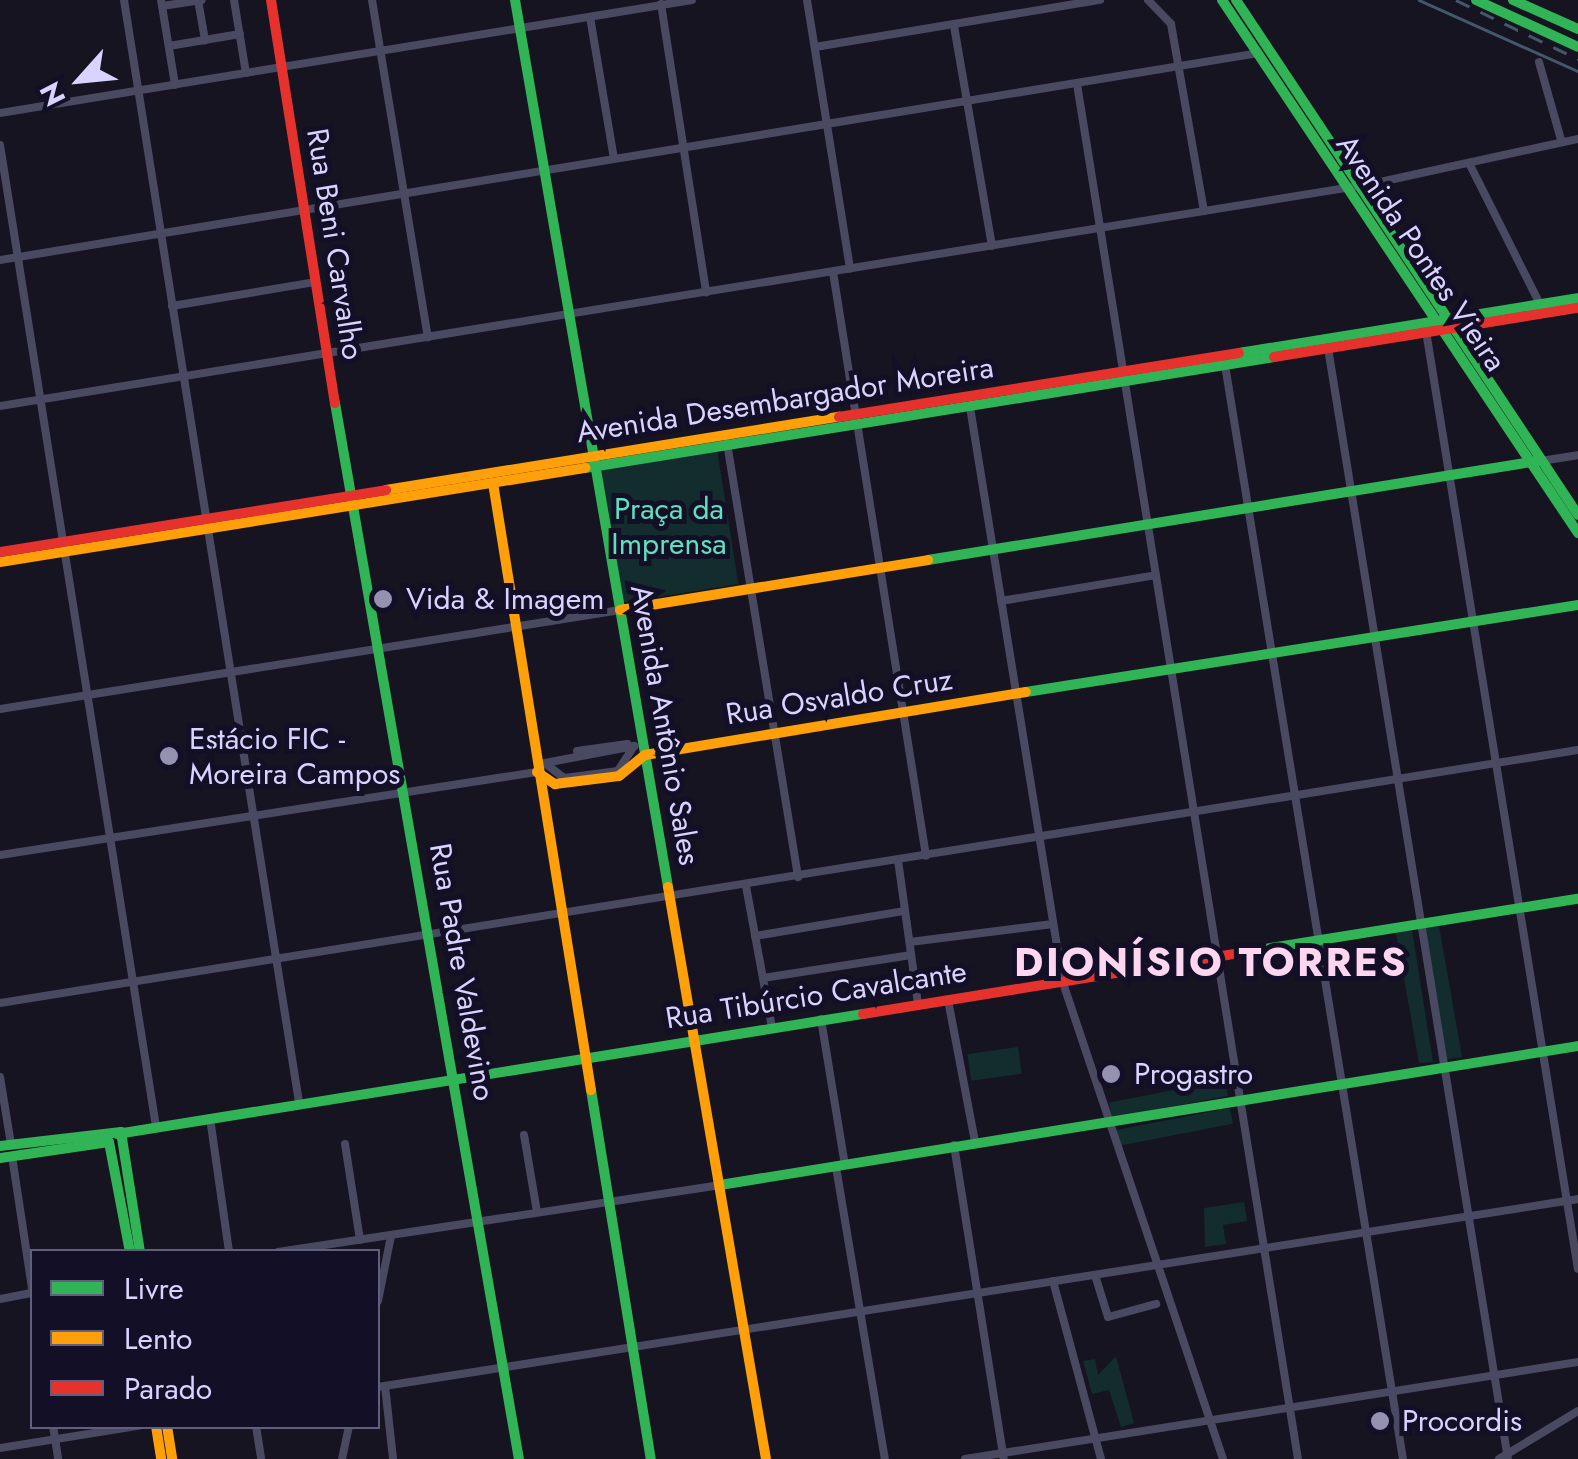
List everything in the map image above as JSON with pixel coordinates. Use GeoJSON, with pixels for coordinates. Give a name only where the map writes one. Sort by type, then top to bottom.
{"type":"FeatureCollection","features":[{"type":"Feature","properties":{"kind":"main road","name":"Rua Beni Carvalho"},"geometry":{"type":"LineString","coordinates":[[271,0],[349,501]]}},
{"type":"Feature","properties":{"kind":"main road","name":"Avenida Antônio Sales"},"geometry":{"type":"LineString","coordinates":[[515,0],[620,610],[638,744],[645,755],[766,1459]]}},
{"type":"Feature","properties":{"kind":"main road","name":"Avenida Pontes Vieira"},"geometry":{"type":"LineString","coordinates":[[1222,0],[1353,187]]}},
{"type":"Feature","properties":{"kind":"main road","name":"Avenida Pontes Vieira"},"geometry":{"type":"LineString","coordinates":[[1236,0],[1439,326],[1578,515]]}},
{"type":"Feature","properties":{"kind":"main road"},"geometry":{"type":"LineString","coordinates":[[1476,0],[1578,48]]}},
{"type":"Feature","properties":{"kind":"main road"},"geometry":{"type":"LineString","coordinates":[[1513,0],[1578,29]]}},
{"type":"Feature","properties":{"kind":"main road","name":"Avenida Desembargador Moreira"},"geometry":{"type":"LineString","coordinates":[[349,501],[493,483],[592,460],[727,443],[856,418],[970,407],[1124,376],[1328,348],[1578,298]]}},
{"type":"Feature","properties":{"kind":"main road","name":"Avenida Desembargador Moreira"},"geometry":{"type":"LineString","coordinates":[[0,552],[64,546],[1439,326],[1578,308]]}},
{"type":"Feature","properties":{"kind":"main road","name":"Avenida Pontes Vieira"},"geometry":{"type":"LineString","coordinates":[[1536,462],[1578,533]]}},
{"type":"Feature","properties":{"kind":"main road"},"geometry":{"type":"LineString","coordinates":[[620,610],[1536,462]]}},
{"type":"Feature","properties":{"kind":"main road"},"geometry":{"type":"LineString","coordinates":[[493,483],[651,1459]]}},
{"type":"Feature","properties":{"kind":"main road","name":"Rua Padre Valdevino"},"geometry":{"type":"LineString","coordinates":[[349,501],[374,650],[431,936],[519,1459]]}},
{"type":"Feature","properties":{"kind":"main road","name":"Avenida Desembargador Moreira"},"geometry":{"type":"LineString","coordinates":[[0,562],[64,546]]}},
{"type":"Feature","properties":{"kind":"main road","name":"Rua Osvaldo Cruz"},"geometry":{"type":"LineString","coordinates":[[538,772],[555,784],[619,776],[645,755],[772,732],[1578,605]]}},
{"type":"Feature","properties":{"kind":"main road","name":"Rua Tibúrcio Cavalcante"},"geometry":{"type":"LineString","coordinates":[[6,1151],[1578,899]]}},
{"type":"Feature","properties":{"kind":"main road"},"geometry":{"type":"LineString","coordinates":[[720,1185],[1578,1046]]}},
{"type":"Feature","properties":{"kind":"main road"},"geometry":{"type":"LineString","coordinates":[[121,1132],[140,1249]]}},
{"type":"Feature","properties":{"kind":"main road","name":"Rua Tibúrcio Cavalcante"},"geometry":{"type":"LineString","coordinates":[[6,1151],[102,1141],[121,1132]]}},
{"type":"Feature","properties":{"kind":"main road"},"geometry":{"type":"LineString","coordinates":[[102,1141],[113,1147],[130,1249]]}},
{"type":"Feature","properties":{"kind":"main road"},"geometry":{"type":"LineString","coordinates":[[156,1429],[161,1459]]}},
{"type":"Feature","properties":{"kind":"main road"},"geometry":{"type":"LineString","coordinates":[[167,1429],[172,1459]]}},
{"type":"Feature","properties":{"kind":"street"},"geometry":{"type":"LineString","coordinates":[[124,0],[299,1102]]}},
{"type":"Feature","properties":{"kind":"street"},"geometry":{"type":"LineString","coordinates":[[175,85],[162,3],[199,0],[205,40]]}},
{"type":"Feature","properties":{"kind":"street"},"geometry":{"type":"LineString","coordinates":[[234,0],[246,73]]}},
{"type":"Feature","properties":{"kind":"street"},"geometry":{"type":"LineString","coordinates":[[372,0],[428,337]]}},
{"type":"Feature","properties":{"kind":"street"},"geometry":{"type":"LineString","coordinates":[[0,113],[590,18],[661,2],[692,0]]}},
{"type":"Feature","properties":{"kind":"street"},"geometry":{"type":"LineString","coordinates":[[806,0],[850,269]]}},
{"type":"Feature","properties":{"kind":"street"},"geometry":{"type":"LineString","coordinates":[[815,47],[1100,0]]}},
{"type":"Feature","properties":{"kind":"street"},"geometry":{"type":"LineString","coordinates":[[1148,0],[1171,24],[1204,211]]}},
{"type":"Feature","properties":{"kind":"street"},"geometry":{"type":"LineString","coordinates":[[661,2],[706,293]]}},
{"type":"Feature","properties":{"kind":"street"},"geometry":{"type":"LineString","coordinates":[[590,18],[614,159]]}},
{"type":"Feature","properties":{"kind":"street"},"geometry":{"type":"LineString","coordinates":[[954,26],[992,246]]}},
{"type":"Feature","properties":{"kind":"street"},"geometry":{"type":"LineString","coordinates":[[169,46],[240,34]]}},
{"type":"Feature","properties":{"kind":"street"},"geometry":{"type":"LineString","coordinates":[[0,260],[542,169],[828,127],[1258,53]]}},
{"type":"Feature","properties":{"kind":"street"},"geometry":{"type":"LineString","coordinates":[[1540,62],[1561,140]]}},
{"type":"Feature","properties":{"kind":"street"},"geometry":{"type":"LineString","coordinates":[[1077,84],[1298,1459]]}},
{"type":"Feature","properties":{"kind":"street"},"geometry":{"type":"LineString","coordinates":[[0,406],[1353,187],[1578,139]]}},
{"type":"Feature","properties":{"kind":"street"},"geometry":{"type":"LineString","coordinates":[[0,146],[156,1127]]}},
{"type":"Feature","properties":{"kind":"street"},"geometry":{"type":"LineString","coordinates":[[1470,165],[1540,304]]}},
{"type":"Feature","properties":{"kind":"street"},"geometry":{"type":"LineString","coordinates":[[834,272],[926,856]]}},
{"type":"Feature","properties":{"kind":"street"},"geometry":{"type":"LineString","coordinates":[[172,306],[316,282]]}},
{"type":"Feature","properties":{"kind":"street"},"geometry":{"type":"LineString","coordinates":[[1439,326],[1450,475],[1542,1052],[1573,1200],[1578,1269]]}},
{"type":"Feature","properties":{"kind":"street"},"geometry":{"type":"LineString","coordinates":[[1328,348],[1505,1458],[1578,1411]]}},
{"type":"Feature","properties":{"kind":"street"},"geometry":{"type":"LineString","coordinates":[[1225,365],[1403,1459]]}},
{"type":"Feature","properties":{"kind":"street"},"geometry":{"type":"LineString","coordinates":[[970,407],[1063,982],[1222,1459]]}},
{"type":"Feature","properties":{"kind":"street"},"geometry":{"type":"LineString","coordinates":[[727,443],[798,876]]}},
{"type":"Feature","properties":{"kind":"street"},"geometry":{"type":"LineString","coordinates":[[1536,462],[1578,455]]}},
{"type":"Feature","properties":{"kind":"street"},"geometry":{"type":"LineString","coordinates":[[1001,601],[1156,575]]}},
{"type":"Feature","properties":{"kind":"street"},"geometry":{"type":"LineString","coordinates":[[0,708],[620,610]]}},
{"type":"Feature","properties":{"kind":"street"},"geometry":{"type":"LineString","coordinates":[[638,744],[618,771],[564,778],[545,763],[620,752],[638,744]]}},
{"type":"Feature","properties":{"kind":"street"},"geometry":{"type":"LineString","coordinates":[[535,757],[638,744]]}},
{"type":"Feature","properties":{"kind":"street"},"geometry":{"type":"LineString","coordinates":[[0,1003],[1578,750]]}},
{"type":"Feature","properties":{"kind":"street","name":"Rua Osvaldo Cruz"},"geometry":{"type":"LineString","coordinates":[[0,855],[538,772]]}},
{"type":"Feature","properties":{"kind":"street"},"geometry":{"type":"LineString","coordinates":[[898,860],[918,1004]]}},
{"type":"Feature","properties":{"kind":"street"},"geometry":{"type":"LineString","coordinates":[[746,886],[772,1028]]}},
{"type":"Feature","properties":{"kind":"street"},"geometry":{"type":"LineString","coordinates":[[756,936],[905,912]]}},
{"type":"Feature","properties":{"kind":"street"},"geometry":{"type":"LineString","coordinates":[[910,942],[1053,924]]}},
{"type":"Feature","properties":{"kind":"street"},"geometry":{"type":"LineString","coordinates":[[763,978],[911,955]]}},
{"type":"Feature","properties":{"kind":"street"},"geometry":{"type":"LineString","coordinates":[[948,1000],[975,1142]]}},
{"type":"Feature","properties":{"kind":"street"},"geometry":{"type":"LineString","coordinates":[[821,1020],[860,1313],[886,1459]]}},
{"type":"Feature","properties":{"kind":"street"},"geometry":{"type":"LineString","coordinates":[[0,1076],[6,1151],[30,1280]]}},
{"type":"Feature","properties":{"kind":"street"},"geometry":{"type":"LineString","coordinates":[[210,1118],[229,1249]]}},
{"type":"Feature","properties":{"kind":"street"},"geometry":{"type":"LineString","coordinates":[[524,1135],[537,1212]]}},
{"type":"Feature","properties":{"kind":"street"},"geometry":{"type":"LineString","coordinates":[[345,1144],[360,1240]]}},
{"type":"Feature","properties":{"kind":"street"},"geometry":{"type":"LineString","coordinates":[[954,1145],[1004,1456]]}},
{"type":"Feature","properties":{"kind":"street"},"geometry":{"type":"LineString","coordinates":[[298,1249],[720,1185]]}},
{"type":"Feature","properties":{"kind":"street"},"geometry":{"type":"LineString","coordinates":[[393,1459],[381,1386],[1573,1200]]}},
{"type":"Feature","properties":{"kind":"street"},"geometry":{"type":"LineString","coordinates":[[380,1291],[391,1236]]}},
{"type":"Feature","properties":{"kind":"street"},"geometry":{"type":"LineString","coordinates":[[1094,1275],[1108,1316],[1156,1304]]}},
{"type":"Feature","properties":{"kind":"street"},"geometry":{"type":"LineString","coordinates":[[1053,1282],[1101,1459]]}},
{"type":"Feature","properties":{"kind":"street"},"geometry":{"type":"LineString","coordinates":[[0,1298],[30,1291]]}},
{"type":"Feature","properties":{"kind":"street"},"geometry":{"type":"LineString","coordinates":[[966,1459],[1578,1362]]}},
{"type":"Feature","properties":{"kind":"street"},"geometry":{"type":"LineString","coordinates":[[53,1429],[58,1459]]}},
{"type":"Feature","properties":{"kind":"street"},"geometry":{"type":"LineString","coordinates":[[0,1448],[120,1429]]}},
{"type":"Feature","properties":{"kind":"street"},"geometry":{"type":"LineString","coordinates":[[256,1429],[261,1459]]}},
{"type":"Feature","properties":{"kind":"street"},"geometry":{"type":"LineString","coordinates":[[342,1459],[348,1429]]}},
{"type":"Feature","properties":{"kind":"green space","name":"Praça da Imprensa"},"geometry":{"type":"Polygon","coordinates":[[[717,449],[738,584],[620,603],[598,468],[717,449]]]}},
{"type":"Feature","properties":{"kind":"green space"},"geometry":{"type":"Polygon","coordinates":[[[1439,926],[1462,1057],[1447,1060],[1424,929],[1439,926]]]}},
{"type":"Feature","properties":{"kind":"green space"},"geometry":{"type":"Polygon","coordinates":[[[1412,930],[1433,1062],[1419,1063],[1396,933],[1412,930]]]}},
{"type":"Feature","properties":{"kind":"green space"},"geometry":{"type":"Polygon","coordinates":[[[1018,1047],[1022,1074],[971,1081],[967,1054],[1018,1047]]]}},
{"type":"Feature","properties":{"kind":"green space"},"geometry":{"type":"Polygon","coordinates":[[[1225,1080],[1228,1096],[1112,1118],[1109,1103],[1225,1080]]]}},
{"type":"Feature","properties":{"kind":"green space"},"geometry":{"type":"Polygon","coordinates":[[[1230,1108],[1233,1124],[1118,1146],[1115,1130],[1230,1108]]]}},
{"type":"Feature","properties":{"kind":"green space"},"geometry":{"type":"Polygon","coordinates":[[[1244,1202],[1247,1221],[1223,1225],[1226,1244],[1205,1247],[1204,1208],[1244,1202]]]}},
{"type":"Feature","properties":{"kind":"green space"},"geometry":{"type":"Polygon","coordinates":[[[1116,1356],[1134,1423],[1121,1427],[1109,1390],[1092,1394],[1083,1361],[1095,1359],[1098,1375],[1116,1356]]]}},
{"type":"Feature","properties":{"kind":"tram line"},"geometry":{"type":"LineString","coordinates":[[1419,0],[1578,71]]}},
{"type":"Feature","properties":{"kind":"railway"},"geometry":{"type":"LineString","coordinates":[[1456,0],[1578,59]]}},
{"type":"Feature","properties":{"kind":"traffic: fast"},"geometry":{"type":"LineString","coordinates":[[515,0],[668,887]]}},
{"type":"Feature","properties":{"kind":"traffic: fast"},"geometry":{"type":"LineString","coordinates":[[1222,0],[1578,533]]}},
{"type":"Feature","properties":{"kind":"traffic: fast"},"geometry":{"type":"LineString","coordinates":[[1236,0],[1578,515]]}},
{"type":"Feature","properties":{"kind":"traffic: fast"},"geometry":{"type":"LineString","coordinates":[[1476,0],[1578,47]]}},
{"type":"Feature","properties":{"kind":"traffic: fast"},"geometry":{"type":"LineString","coordinates":[[1513,0],[1578,29]]}},
{"type":"Feature","properties":{"kind":"traffic: fast"},"geometry":{"type":"LineString","coordinates":[[1239,353],[1578,298]]}},
{"type":"Feature","properties":{"kind":"traffic: fast"},"geometry":{"type":"LineString","coordinates":[[585,468],[1274,357]]}},
{"type":"Feature","properties":{"kind":"traffic: fast"},"geometry":{"type":"LineString","coordinates":[[335,403],[519,1459]]}},
{"type":"Feature","properties":{"kind":"traffic: fast"},"geometry":{"type":"LineString","coordinates":[[928,560],[1537,461]]}},
{"type":"Feature","properties":{"kind":"traffic: fast"},"geometry":{"type":"LineString","coordinates":[[1026,692],[1578,605]]}},
{"type":"Feature","properties":{"kind":"traffic: fast"},"geometry":{"type":"LineString","coordinates":[[1239,953],[1578,899]]}},
{"type":"Feature","properties":{"kind":"traffic: fast"},"geometry":{"type":"LineString","coordinates":[[117,1134],[863,1014]]}},
{"type":"Feature","properties":{"kind":"traffic: fast"},"geometry":{"type":"LineString","coordinates":[[720,1185],[1578,1046]]}},
{"type":"Feature","properties":{"kind":"traffic: fast"},"geometry":{"type":"LineString","coordinates":[[591,1090],[651,1459]]}},
{"type":"Feature","properties":{"kind":"traffic: fast"},"geometry":{"type":"LineString","coordinates":[[0,1146],[121,1132],[140,1249]]}},
{"type":"Feature","properties":{"kind":"traffic: fast"},"geometry":{"type":"LineString","coordinates":[[0,1158],[109,1142],[129,1249]]}},
{"type":"Feature","properties":{"kind":"traffic: slow"},"geometry":{"type":"LineString","coordinates":[[386,490],[839,417]]}},
{"type":"Feature","properties":{"kind":"traffic: slow"},"geometry":{"type":"LineString","coordinates":[[0,562],[585,468]]}},
{"type":"Feature","properties":{"kind":"traffic: slow"},"geometry":{"type":"LineString","coordinates":[[493,483],[591,1090]]}},
{"type":"Feature","properties":{"kind":"traffic: slow"},"geometry":{"type":"LineString","coordinates":[[620,610],[928,560]]}},
{"type":"Feature","properties":{"kind":"traffic: slow"},"geometry":{"type":"LineString","coordinates":[[537,772],[555,784],[619,776],[645,755],[1026,692]]}},
{"type":"Feature","properties":{"kind":"traffic: slow"},"geometry":{"type":"LineString","coordinates":[[668,887],[766,1459]]}},
{"type":"Feature","properties":{"kind":"traffic: slow"},"geometry":{"type":"LineString","coordinates":[[156,1429],[161,1459]]}},
{"type":"Feature","properties":{"kind":"traffic: slow"},"geometry":{"type":"LineString","coordinates":[[167,1429],[172,1459]]}},
{"type":"Feature","properties":{"kind":"traffic: jam"},"geometry":{"type":"LineString","coordinates":[[271,0],[335,403]]}},
{"type":"Feature","properties":{"kind":"traffic: jam"},"geometry":{"type":"LineString","coordinates":[[1274,357],[1578,308]]}},
{"type":"Feature","properties":{"kind":"traffic: jam"},"geometry":{"type":"LineString","coordinates":[[839,417],[1239,353]]}},
{"type":"Feature","properties":{"kind":"traffic: jam"},"geometry":{"type":"LineString","coordinates":[[0,552],[386,490]]}},
{"type":"Feature","properties":{"kind":"traffic: jam"},"geometry":{"type":"LineString","coordinates":[[863,1014],[1239,953]]}},
{"type":"Feature","properties":{"kind":"place","name":"Vida & Imagem"},"geometry":{"type":"Point","coordinates":[383,599]}},
{"type":"Feature","properties":{"kind":"place","name":"Estácio FIC - Moreira Campos"},"geometry":{"type":"Point","coordinates":[169,756]}},
{"type":"Feature","properties":{"kind":"place","name":"Progastro"},"geometry":{"type":"Point","coordinates":[1111,1074]}},
{"type":"Feature","properties":{"kind":"place","name":"Procordis"},"geometry":{"type":"Point","coordinates":[1380,1421]}},
{"type":"Feature","properties":{"kind":"district","name":"DIONÍSIO TORRES"},"geometry":{"type":"Point","coordinates":[1211,962]}}]}
